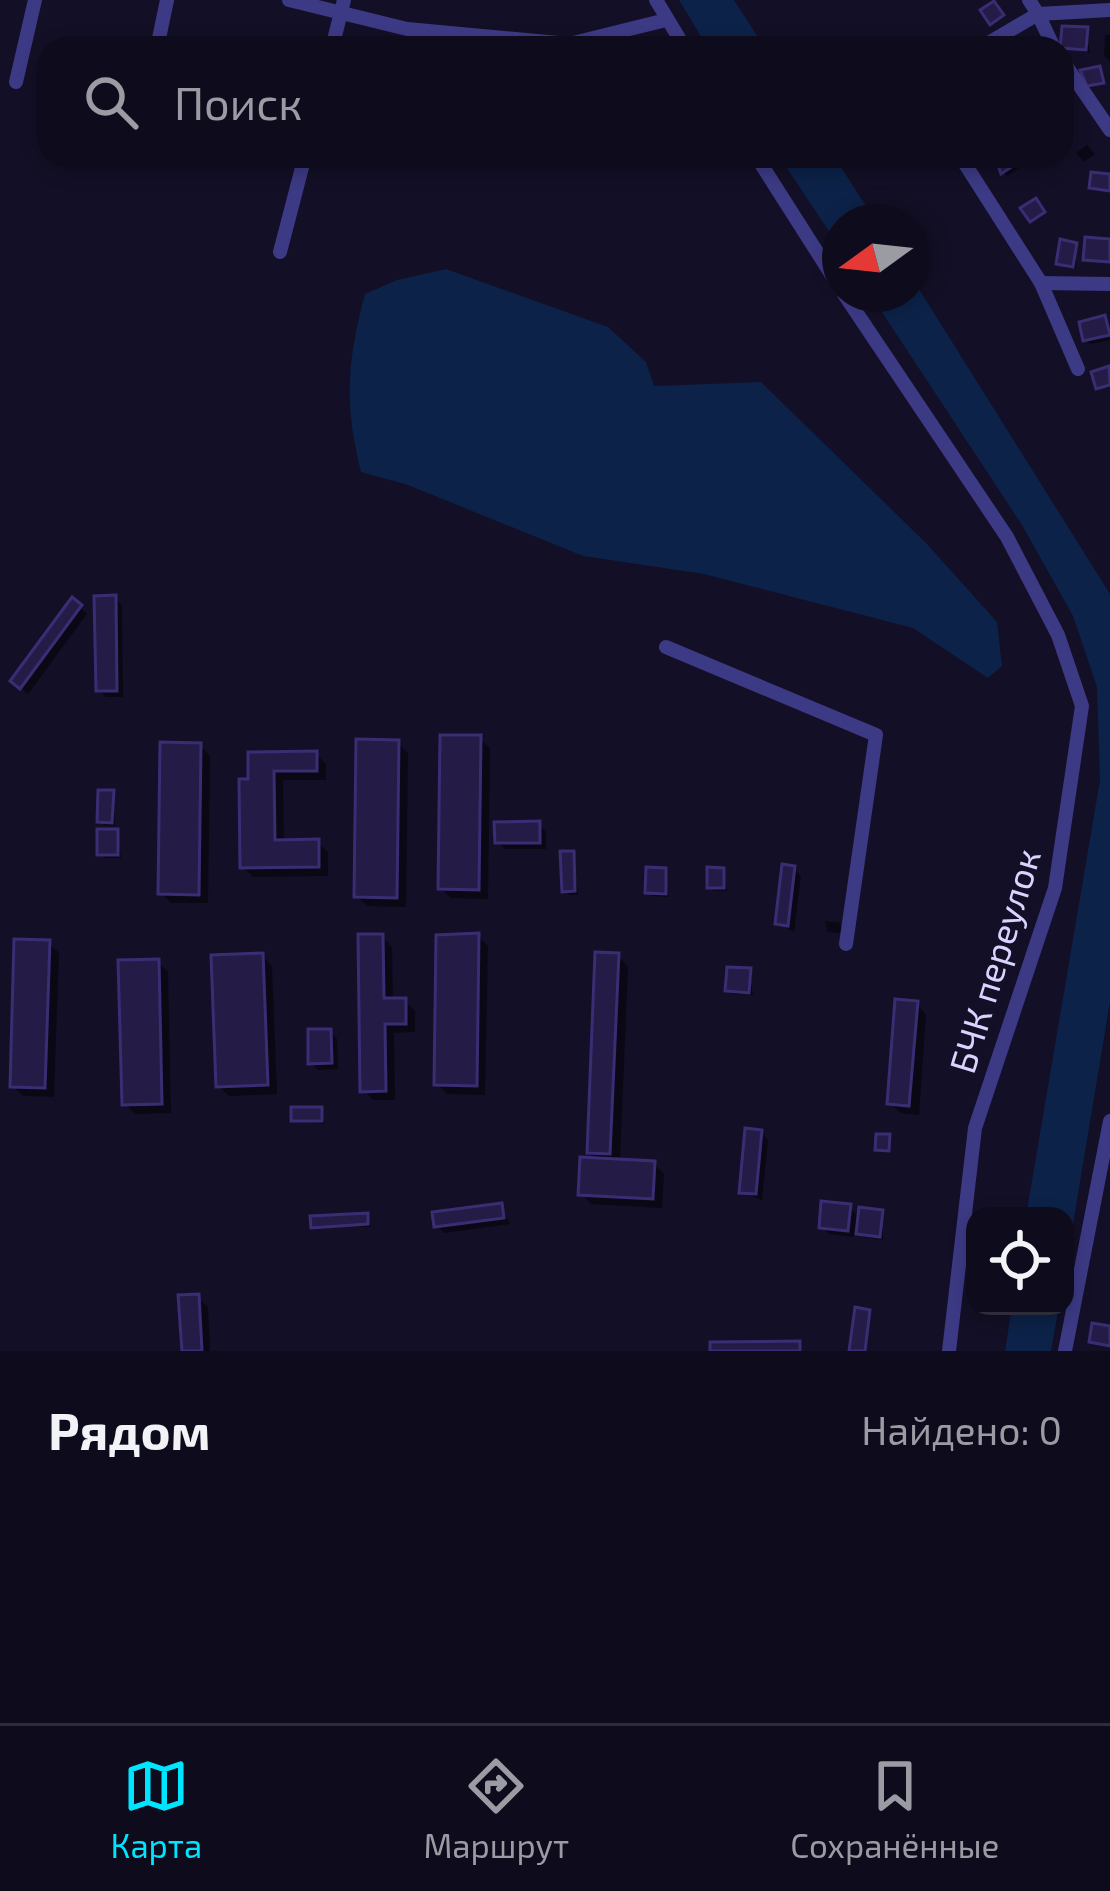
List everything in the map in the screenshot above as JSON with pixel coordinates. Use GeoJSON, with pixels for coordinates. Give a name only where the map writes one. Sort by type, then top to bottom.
{"type":"FeatureCollection","features":[{"type":"Feature","properties":{"kind":"street"},"geometry":{"type":"LineString","coordinates":[[16,82],[35,0]]}},
{"type":"Feature","properties":{"kind":"street"},"geometry":{"type":"LineString","coordinates":[[160,36],[167,0]]}},
{"type":"Feature","properties":{"kind":"street"},"geometry":{"type":"LineString","coordinates":[[290,0],[343,6],[407,28],[488,36]]}},
{"type":"Feature","properties":{"kind":"street"},"geometry":{"type":"LineString","coordinates":[[656,0],[677,36]]}},
{"type":"Feature","properties":{"kind":"street"},"geometry":{"type":"LineString","coordinates":[[1029,0],[1047,36]]}},
{"type":"Feature","properties":{"kind":"street"},"geometry":{"type":"LineString","coordinates":[[335,36],[343,6]]}},
{"type":"Feature","properties":{"kind":"street"},"geometry":{"type":"LineString","coordinates":[[1006,36],[1039,21],[1110,10]]}},
{"type":"Feature","properties":{"kind":"street"},"geometry":{"type":"LineString","coordinates":[[601,36],[666,20]]}},
{"type":"Feature","properties":{"kind":"street"},"geometry":{"type":"LineString","coordinates":[[1074,78],[1110,130]]}},
{"type":"Feature","properties":{"kind":"street"},"geometry":{"type":"LineString","coordinates":[[280,252],[302,168]]}},
{"type":"Feature","properties":{"kind":"street","name":"БЧК переулок"},"geometry":{"type":"LineString","coordinates":[[764,168],[822,260]]}},
{"type":"Feature","properties":{"kind":"street"},"geometry":{"type":"LineString","coordinates":[[969,168],[1041,283],[1078,369]]}},
{"type":"Feature","properties":{"kind":"street"},"geometry":{"type":"LineString","coordinates":[[1041,283],[1110,284]]}},
{"type":"Feature","properties":{"kind":"street","name":"БЧК переулок"},"geometry":{"type":"LineString","coordinates":[[856,312],[1007,537],[1058,635],[1082,706],[1055,888],[975,1128],[949,1351]]}},
{"type":"Feature","properties":{"kind":"street"},"geometry":{"type":"LineString","coordinates":[[666,647],[876,735],[846,944]]}},
{"type":"Feature","properties":{"kind":"street"},"geometry":{"type":"LineString","coordinates":[[1065,1351],[1110,1121]]}},
{"type":"Feature","properties":{"kind":"water"},"geometry":{"type":"Polygon","coordinates":[[[679,0],[734,0],[757,36],[701,36],[679,0]]]}},
{"type":"Feature","properties":{"kind":"water"},"geometry":{"type":"Polygon","coordinates":[[[787,168],[842,168],[865,204],[822,204],[822,221],[787,168]]]}},
{"type":"Feature","properties":{"kind":"water"},"geometry":{"type":"Polygon","coordinates":[[[446,269],[608,327],[646,362],[654,386],[761,382],[926,543],[997,622],[1002,666],[988,678],[913,628],[704,574],[583,556],[408,485],[361,472],[350,383],[365,294],[397,280],[446,269]]]}},
{"type":"Feature","properties":{"kind":"water"},"geometry":{"type":"Polygon","coordinates":[[[930,307],[1110,594],[1110,1002],[1074,1218],[1074,1207],[1028,1207],[1100,780],[1097,687],[1073,616],[1022,525],[882,312],[930,312],[930,307]]]}},
{"type":"Feature","properties":{"kind":"water"},"geometry":{"type":"Polygon","coordinates":[[[1011,1315],[1057,1315],[1051,1351],[1005,1351],[1011,1315]]]}},
{"type":"Feature","properties":{"kind":"building"},"geometry":{"type":"Polygon","coordinates":[[[994,1],[1004,15],[990,25],[980,10],[994,1]]]}},
{"type":"Feature","properties":{"kind":"building"},"geometry":{"type":"Polygon","coordinates":[[[1062,26],[1088,27],[1086,50],[1074,49],[1074,36],[1061,36],[1062,26]]]}},
{"type":"Feature","properties":{"kind":"building"},"geometry":{"type":"Polygon","coordinates":[[[1100,66],[1104,83],[1087,86],[1080,70],[1100,66]]]}},
{"type":"Feature","properties":{"kind":"building"},"geometry":{"type":"Polygon","coordinates":[[[1091,172],[1110,174],[1110,191],[1089,188],[1091,172]]]}},
{"type":"Feature","properties":{"kind":"building"},"geometry":{"type":"Polygon","coordinates":[[[1036,198],[1045,212],[1030,222],[1020,208],[1036,198]]]}},
{"type":"Feature","properties":{"kind":"building"},"geometry":{"type":"Polygon","coordinates":[[[1085,237],[1110,239],[1110,262],[1083,260],[1085,237]]]}},
{"type":"Feature","properties":{"kind":"building"},"geometry":{"type":"Polygon","coordinates":[[[1060,239],[1077,243],[1073,267],[1056,264],[1060,239]]]}},
{"type":"Feature","properties":{"kind":"building"},"geometry":{"type":"Polygon","coordinates":[[[1105,315],[1110,335],[1083,341],[1079,322],[1105,315]]]}},
{"type":"Feature","properties":{"kind":"building"},"geometry":{"type":"Polygon","coordinates":[[[1109,366],[1110,385],[1096,389],[1091,372],[1109,366]]]}},
{"type":"Feature","properties":{"kind":"building"},"geometry":{"type":"Polygon","coordinates":[[[116,595],[117,691],[96,691],[94,596],[116,595]]]}},
{"type":"Feature","properties":{"kind":"building"},"geometry":{"type":"Polygon","coordinates":[[[72,597],[82,605],[20,689],[10,681],[72,597]]]}},
{"type":"Feature","properties":{"kind":"building"},"geometry":{"type":"Polygon","coordinates":[[[440,735],[481,735],[479,890],[438,889],[440,735]]]}},
{"type":"Feature","properties":{"kind":"building"},"geometry":{"type":"Polygon","coordinates":[[[356,739],[399,740],[397,898],[354,897],[356,739]]]}},
{"type":"Feature","properties":{"kind":"building"},"geometry":{"type":"Polygon","coordinates":[[[160,742],[201,743],[199,895],[158,894],[160,742]]]}},
{"type":"Feature","properties":{"kind":"building"},"geometry":{"type":"Polygon","coordinates":[[[317,751],[317,771],[274,771],[275,840],[319,839],[319,867],[240,868],[239,779],[248,779],[248,752],[317,751]]]}},
{"type":"Feature","properties":{"kind":"building"},"geometry":{"type":"Polygon","coordinates":[[[98,790],[114,790],[112,823],[97,822],[98,790]]]}},
{"type":"Feature","properties":{"kind":"building"},"geometry":{"type":"Polygon","coordinates":[[[540,821],[540,843],[495,843],[494,822],[540,821]]]}},
{"type":"Feature","properties":{"kind":"building"},"geometry":{"type":"Polygon","coordinates":[[[97,829],[118,829],[118,855],[97,855],[97,829]]]}},
{"type":"Feature","properties":{"kind":"building"},"geometry":{"type":"Polygon","coordinates":[[[560,851],[574,851],[575,891],[562,892],[560,851]]]}},
{"type":"Feature","properties":{"kind":"building"},"geometry":{"type":"Polygon","coordinates":[[[782,864],[795,866],[788,926],[775,924],[782,864]]]}},
{"type":"Feature","properties":{"kind":"building"},"geometry":{"type":"Polygon","coordinates":[[[646,867],[666,868],[666,894],[645,893],[646,867]]]}},
{"type":"Feature","properties":{"kind":"building"},"geometry":{"type":"Polygon","coordinates":[[[707,867],[724,868],[724,888],[707,888],[707,867]]]}},
{"type":"Feature","properties":{"kind":"building"},"geometry":{"type":"Polygon","coordinates":[[[479,933],[477,1086],[434,1085],[436,935],[479,933]]]}},
{"type":"Feature","properties":{"kind":"building"},"geometry":{"type":"Polygon","coordinates":[[[358,934],[383,934],[384,998],[406,998],[406,1024],[385,1024],[386,1091],[360,1092],[358,934]]]}},
{"type":"Feature","properties":{"kind":"building"},"geometry":{"type":"Polygon","coordinates":[[[14,939],[50,940],[45,1088],[10,1087],[14,939]]]}},
{"type":"Feature","properties":{"kind":"building"},"geometry":{"type":"Polygon","coordinates":[[[595,952],[619,953],[610,1154],[587,1153],[595,952]]]}},
{"type":"Feature","properties":{"kind":"building"},"geometry":{"type":"Polygon","coordinates":[[[263,953],[268,1085],[216,1087],[211,955],[263,953]]]}},
{"type":"Feature","properties":{"kind":"building"},"geometry":{"type":"Polygon","coordinates":[[[159,959],[162,1104],[122,1105],[118,960],[159,959]]]}},
{"type":"Feature","properties":{"kind":"building"},"geometry":{"type":"Polygon","coordinates":[[[727,967],[751,968],[749,993],[725,991],[727,967]]]}},
{"type":"Feature","properties":{"kind":"building"},"geometry":{"type":"Polygon","coordinates":[[[895,999],[918,1001],[909,1106],[887,1104],[895,999]]]}},
{"type":"Feature","properties":{"kind":"building"},"geometry":{"type":"Polygon","coordinates":[[[308,1029],[331,1029],[332,1063],[308,1064],[308,1029]]]}},
{"type":"Feature","properties":{"kind":"building"},"geometry":{"type":"Polygon","coordinates":[[[291,1107],[322,1107],[322,1121],[291,1121],[291,1107]]]}},
{"type":"Feature","properties":{"kind":"building"},"geometry":{"type":"Polygon","coordinates":[[[745,1128],[762,1130],[756,1194],[739,1193],[745,1128]]]}},
{"type":"Feature","properties":{"kind":"building"},"geometry":{"type":"Polygon","coordinates":[[[876,1134],[890,1134],[889,1151],[875,1150],[876,1134]]]}},
{"type":"Feature","properties":{"kind":"building"},"geometry":{"type":"Polygon","coordinates":[[[580,1157],[655,1161],[653,1199],[578,1195],[580,1157]]]}},
{"type":"Feature","properties":{"kind":"building"},"geometry":{"type":"Polygon","coordinates":[[[821,1201],[851,1204],[848,1231],[819,1228],[821,1201]]]}},
{"type":"Feature","properties":{"kind":"building"},"geometry":{"type":"Polygon","coordinates":[[[502,1203],[504,1218],[434,1227],[432,1212],[502,1203]]]}},
{"type":"Feature","properties":{"kind":"building"},"geometry":{"type":"Polygon","coordinates":[[[859,1207],[883,1210],[880,1237],[856,1234],[859,1207]]]}},
{"type":"Feature","properties":{"kind":"building"},"geometry":{"type":"Polygon","coordinates":[[[368,1213],[368,1224],[311,1228],[310,1216],[368,1213]]]}},
{"type":"Feature","properties":{"kind":"building"},"geometry":{"type":"Polygon","coordinates":[[[199,1294],[202,1351],[182,1351],[178,1295],[199,1294]]]}},
{"type":"Feature","properties":{"kind":"building"},"geometry":{"type":"Polygon","coordinates":[[[855,1307],[870,1310],[865,1351],[849,1351],[855,1307]]]}},
{"type":"Feature","properties":{"kind":"building"},"geometry":{"type":"Polygon","coordinates":[[[1092,1323],[1110,1326],[1110,1346],[1089,1342],[1092,1323]]]}},
{"type":"Feature","properties":{"kind":"building"},"geometry":{"type":"Polygon","coordinates":[[[800,1341],[800,1351],[710,1351],[710,1342],[800,1341]]]}}]}
